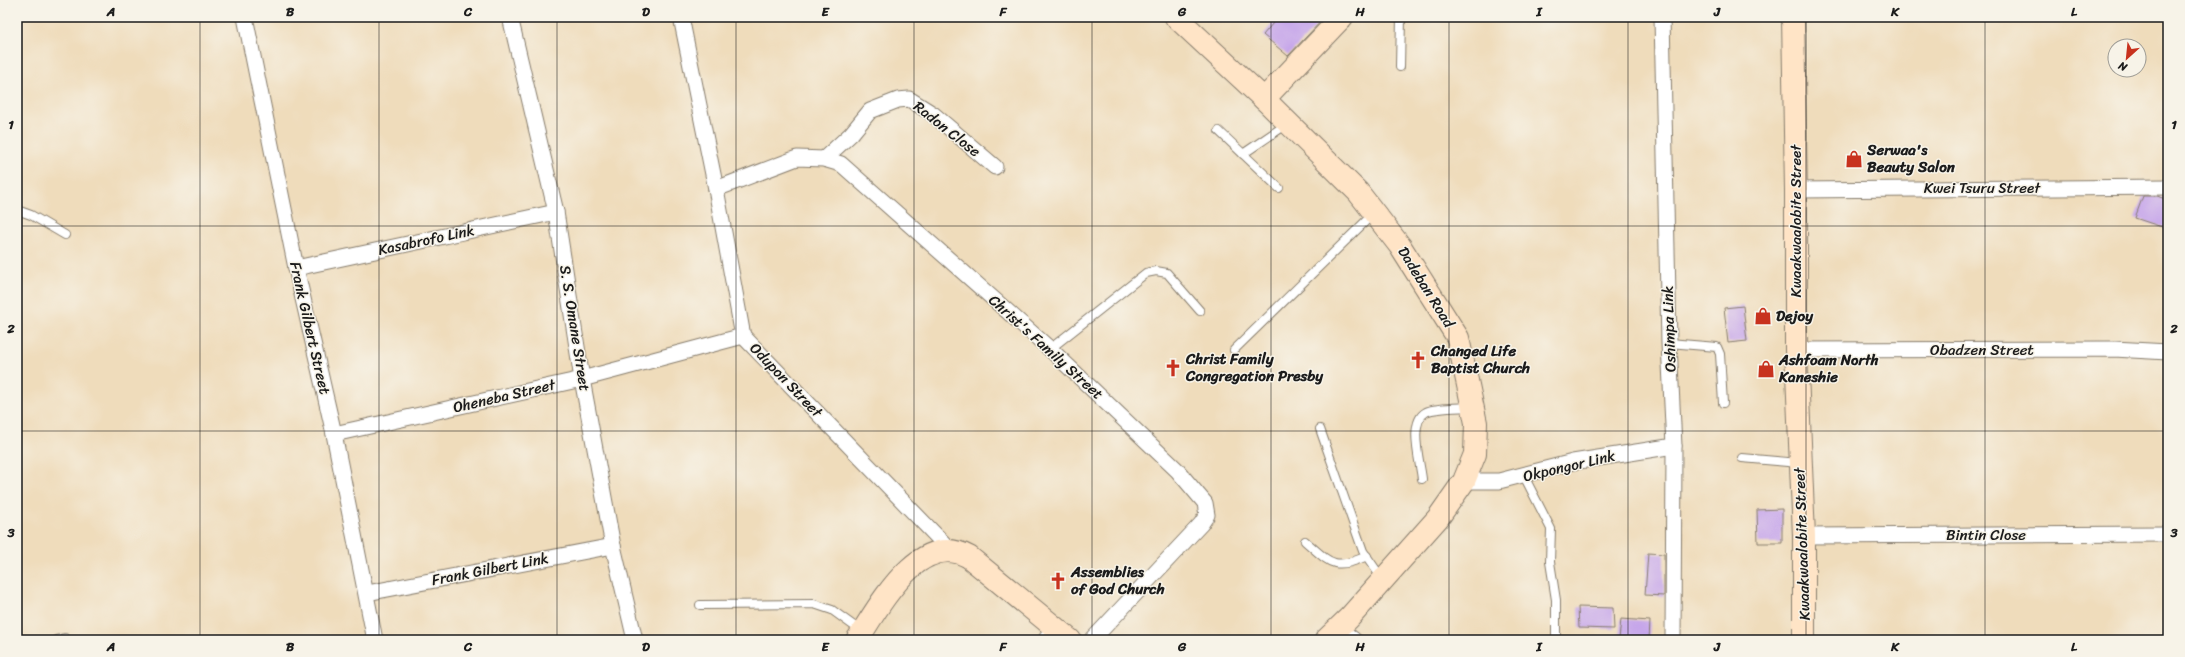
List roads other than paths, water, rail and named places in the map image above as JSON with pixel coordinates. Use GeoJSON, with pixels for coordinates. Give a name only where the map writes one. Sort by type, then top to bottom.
{"type":"FeatureCollection","features":[{"type":"Feature","properties":{"kind":"street","name":"Frank Gilbert Street"},"geometry":{"type":"LineString","coordinates":[[245,17],[296,268],[334,434],[367,593],[375,640]]}},
{"type":"Feature","properties":{"kind":"street","name":"S. S. Omane Street"},"geometry":{"type":"LineString","coordinates":[[510,17],[556,212],[582,379],[613,546],[634,640]]}},
{"type":"Feature","properties":{"kind":"street","name":"Odupon Street"},"geometry":{"type":"LineString","coordinates":[[681,17],[716,189],[743,336],[950,550],[959,552],[968,557],[1050,633],[1070,640]]}},
{"type":"Feature","properties":{"kind":"street","name":"Dadeban Road"},"geometry":{"type":"LineString","coordinates":[[1176,17],[1264,99],[1287,124],[1358,192],[1400,246],[1458,338],[1476,423],[1475,454],[1464,481],[1438,518],[1383,580],[1339,636]]}},
{"type":"Feature","properties":{"kind":"street"},"geometry":{"type":"LineString","coordinates":[[1264,99],[1342,17]]}},
{"type":"Feature","properties":{"kind":"street","name":"Oshimpa Link"},"geometry":{"type":"LineString","coordinates":[[1662,17],[1669,343],[1674,446],[1673,640]]}},
{"type":"Feature","properties":{"kind":"street","name":"Kwaakwaalobite Street"},"geometry":{"type":"LineString","coordinates":[[1793,17],[1796,190],[1796,350],[1799,463],[1804,536],[1804,640]]}},
{"type":"Feature","properties":{"kind":"street","name":"Radon Close"},"geometry":{"type":"LineString","coordinates":[[824,159],[851,134],[870,111],[898,100],[909,99],[933,114],[995,167]]}},
{"type":"Feature","properties":{"kind":"street","name":"Christ's Family Street"},"geometry":{"type":"LineString","coordinates":[[716,189],[797,158],[824,159],[841,164],[1050,349],[1177,470],[1205,503],[1207,515],[1201,524],[1092,640]]}},
{"type":"Feature","properties":{"kind":"street","name":"Kwei Tsuru Street"},"geometry":{"type":"LineString","coordinates":[[1796,190],[2168,187]]}},
{"type":"Feature","properties":{"kind":"street","name":"Kasabrofo Link"},"geometry":{"type":"LineString","coordinates":[[296,268],[556,212]]}},
{"type":"Feature","properties":{"kind":"street","name":"Oheneba Street"},"geometry":{"type":"LineString","coordinates":[[334,434],[582,379],[743,336]]}},
{"type":"Feature","properties":{"kind":"street","name":"Obadzen Street"},"geometry":{"type":"LineString","coordinates":[[1796,350],[2114,349],[2168,352]]}},
{"type":"Feature","properties":{"kind":"street","name":"Okpongor Link"},"geometry":{"type":"LineString","coordinates":[[1464,481],[1499,481],[1524,476],[1573,462],[1674,446]]}},
{"type":"Feature","properties":{"kind":"street","name":"Bintin Close"},"geometry":{"type":"LineString","coordinates":[[1804,536],[2168,534]]}},
{"type":"Feature","properties":{"kind":"street","name":"Frank Gilbert Link"},"geometry":{"type":"LineString","coordinates":[[367,593],[613,546]]}},
{"type":"Feature","properties":{"kind":"street"},"geometry":{"type":"LineString","coordinates":[[859,636],[886,596],[909,569],[920,560],[950,550]]}},
{"type":"Feature","properties":{"kind":"lane"},"geometry":{"type":"LineString","coordinates":[[1400,67],[1401,17]]}},
{"type":"Feature","properties":{"kind":"lane"},"geometry":{"type":"LineString","coordinates":[[1243,154],[1287,124]]}},
{"type":"Feature","properties":{"kind":"lane"},"geometry":{"type":"LineString","coordinates":[[1219,131],[1279,188]]}},
{"type":"Feature","properties":{"kind":"lane"},"geometry":{"type":"LineString","coordinates":[[17,210],[31,215],[65,235]]}},
{"type":"Feature","properties":{"kind":"lane"},"geometry":{"type":"LineString","coordinates":[[1234,350],[1374,213]]}},
{"type":"Feature","properties":{"kind":"lane"},"geometry":{"type":"LineString","coordinates":[[1050,349],[1146,273],[1156,271],[1167,274],[1200,311]]}},
{"type":"Feature","properties":{"kind":"lane"},"geometry":{"type":"LineString","coordinates":[[1669,343],[1717,347],[1720,354],[1723,403]]}},
{"type":"Feature","properties":{"kind":"lane"},"geometry":{"type":"LineString","coordinates":[[1422,479],[1415,429],[1419,418],[1427,412],[1473,406]]}},
{"type":"Feature","properties":{"kind":"lane"},"geometry":{"type":"LineString","coordinates":[[1320,428],[1363,551],[1383,580]]}},
{"type":"Feature","properties":{"kind":"lane"},"geometry":{"type":"LineString","coordinates":[[1742,458],[1799,463]]}},
{"type":"Feature","properties":{"kind":"lane"},"geometry":{"type":"LineString","coordinates":[[1524,476],[1551,529],[1550,562],[1556,600],[1556,640]]}},
{"type":"Feature","properties":{"kind":"lane"},"geometry":{"type":"LineString","coordinates":[[1305,541],[1326,560],[1336,564],[1349,564],[1367,556]]}},
{"type":"Feature","properties":{"kind":"lane"},"geometry":{"type":"LineString","coordinates":[[700,605],[814,604],[832,610],[859,636]]}},
{"type":"Feature","properties":{"kind":"lane"},"geometry":{"type":"LineString","coordinates":[[56,640],[65,638]]}},
{"type":"Feature","properties":{"kind":"place","name":"Serwaa's Beauty Salon"},"geometry":{"type":"Point","coordinates":[1854,159]}},
{"type":"Feature","properties":{"kind":"place","name":"Dejoy"},"geometry":{"type":"Point","coordinates":[1763,316]}},
{"type":"Feature","properties":{"kind":"place","name":"Changed Life Baptist Church"},"geometry":{"type":"Point","coordinates":[1418,360]}},
{"type":"Feature","properties":{"kind":"place","name":"Christ Family Congregation Presby"},"geometry":{"type":"Point","coordinates":[1173,368]}},
{"type":"Feature","properties":{"kind":"place","name":"Ashfoam North Kaneshie"},"geometry":{"type":"Point","coordinates":[1766,369]}},
{"type":"Feature","properties":{"kind":"place","name":"Assemblies of God Church"},"geometry":{"type":"Point","coordinates":[1058,581]}}]}
